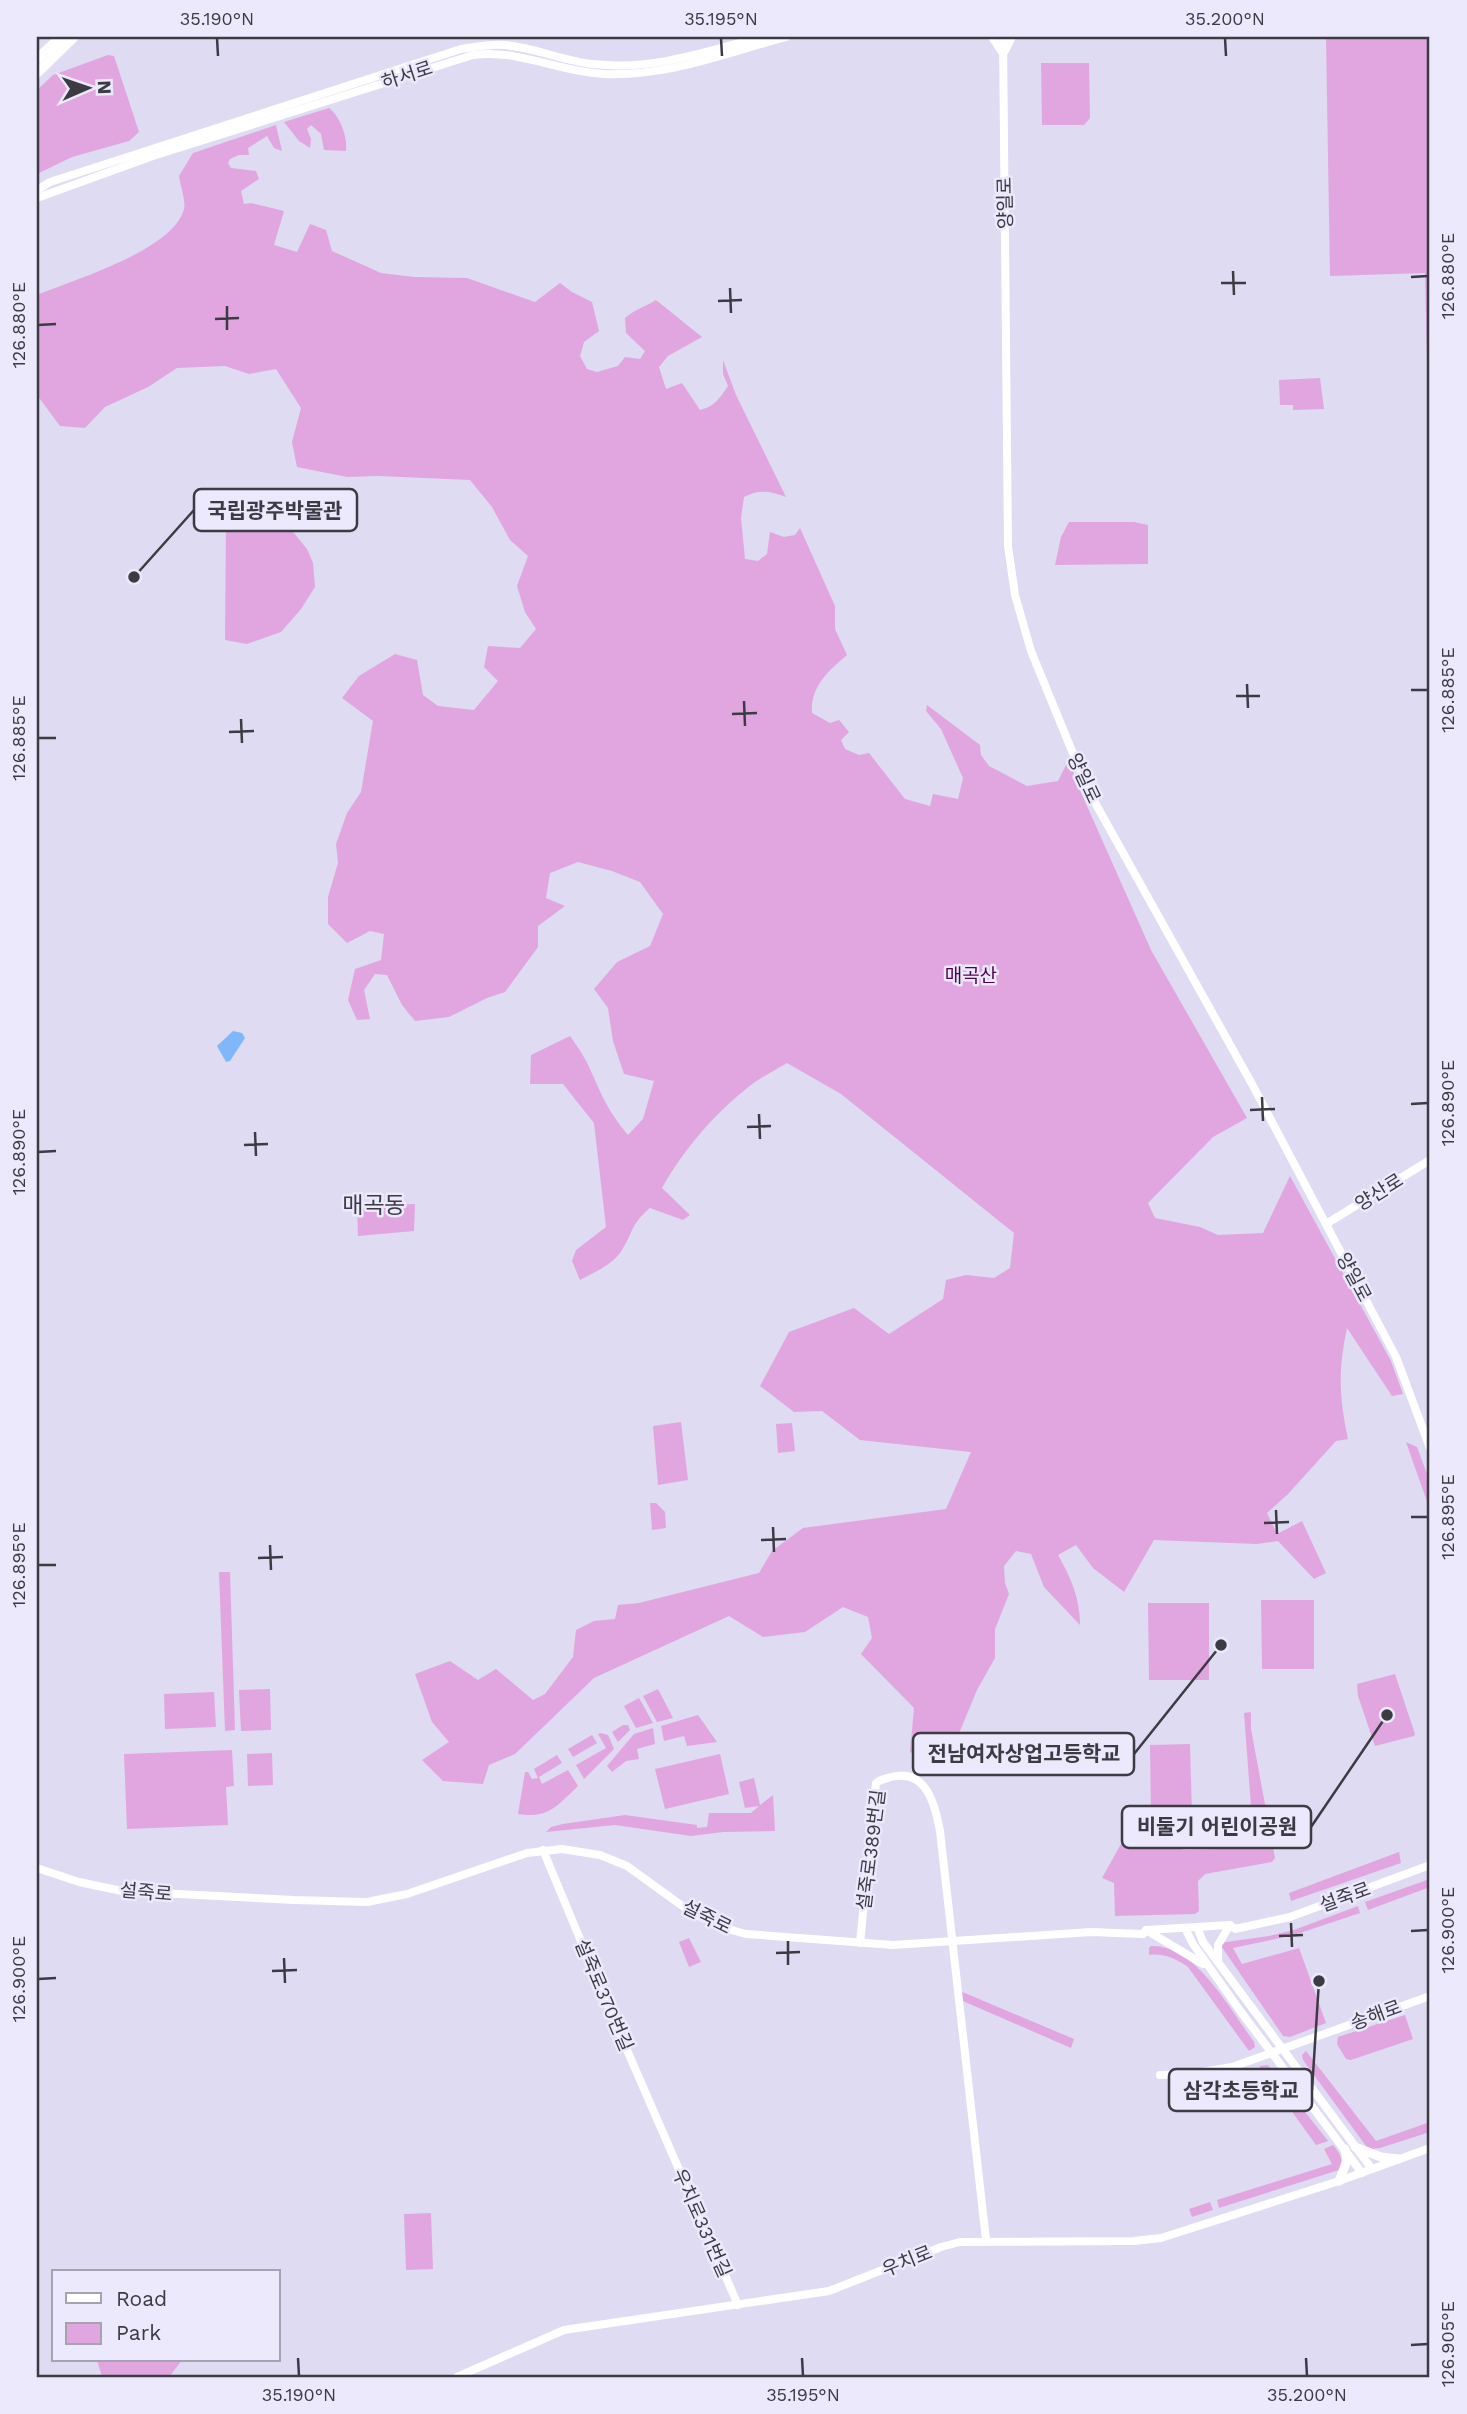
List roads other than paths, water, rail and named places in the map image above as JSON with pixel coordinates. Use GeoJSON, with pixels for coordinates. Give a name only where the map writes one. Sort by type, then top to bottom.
{"type":"FeatureCollection","features":[{"type":"Feature","properties":{"kind":"highway"},"geometry":{"type":"LineString","coordinates":[[37,60],[61,37]]}},
{"type":"Feature","properties":{"kind":"highway"},"geometry":{"type":"LineString","coordinates":[[37,73],[74,37]]}},
{"type":"Feature","properties":{"kind":"main road","name":"하서로"},"geometry":{"type":"LineString","coordinates":[[37,190],[64,178],[461,49],[506,45],[591,64],[648,65],[677,60],[761,37]]}},
{"type":"Feature","properties":{"kind":"main road","name":"하서로"},"geometry":{"type":"LineString","coordinates":[[37,198],[153,156],[473,55],[492,52],[512,54],[603,74],[650,73],[786,37]]}},
{"type":"Feature","properties":{"kind":"main road"},"geometry":{"type":"LineString","coordinates":[[992,37],[1004,54],[1012,37]]}},
{"type":"Feature","properties":{"kind":"main road","name":"양일로"},"geometry":{"type":"LineString","coordinates":[[1003,37],[1008,546],[1015,595],[1022,621],[1039,673],[1088,790],[1252,1084],[1396,1357],[1430,1447]]}},
{"type":"Feature","properties":{"kind":"main road","name":"양산로"},"geometry":{"type":"LineString","coordinates":[[1326,1224],[1430,1160]]}},
{"type":"Feature","properties":{"kind":"main road","name":"설죽로389번길"},"geometry":{"type":"LineString","coordinates":[[860,1944],[876,1783],[903,1774],[920,1782],[928,1792],[938,1817],[952,1942]]}},
{"type":"Feature","properties":{"kind":"main road","name":"설죽로"},"geometry":{"type":"LineString","coordinates":[[37,1868],[79,1882],[122,1891],[253,1899],[367,1902],[407,1894],[501,1861],[543,1850],[562,1849],[612,1859],[635,1871],[692,1913],[737,1932],[893,1945],[1092,1932],[1143,1934],[1146,1930],[1230,1925],[1235,1929],[1290,1917],[1430,1865]]}},
{"type":"Feature","properties":{"kind":"main road","name":"설죽로370번길"},"geometry":{"type":"LineString","coordinates":[[543,1850],[666,2140]]}},
{"type":"Feature","properties":{"kind":"main road"},"geometry":{"type":"LineString","coordinates":[[1219,1962],[1218,1945],[1230,1925]]}},
{"type":"Feature","properties":{"kind":"main road"},"geometry":{"type":"LineString","coordinates":[[1197,1927],[1203,1942],[1284,2050],[1350,2148],[1362,2173]]}},
{"type":"Feature","properties":{"kind":"main road"},"geometry":{"type":"LineString","coordinates":[[1185,1928],[1193,1944],[1274,2053],[1350,2148],[1372,2169]]}},
{"type":"Feature","properties":{"kind":"main road"},"geometry":{"type":"LineString","coordinates":[[1146,1930],[1212,1970]]}},
{"type":"Feature","properties":{"kind":"main road"},"geometry":{"type":"LineString","coordinates":[[952,1942],[986,2240]]}},
{"type":"Feature","properties":{"kind":"main road","name":"송해로"},"geometry":{"type":"LineString","coordinates":[[1160,2075],[1214,2071],[1284,2050],[1430,1996]]}},
{"type":"Feature","properties":{"kind":"main road","name":"우치로331번길"},"geometry":{"type":"LineString","coordinates":[[666,2140],[738,2305]]}},
{"type":"Feature","properties":{"kind":"main road"},"geometry":{"type":"LineString","coordinates":[[1350,2148],[1370,2155],[1399,2159]]}},
{"type":"Feature","properties":{"kind":"main road"},"geometry":{"type":"LineString","coordinates":[[1339,2181],[1348,2161],[1350,2148]]}},
{"type":"Feature","properties":{"kind":"main road","name":"우치로"},"geometry":{"type":"LineString","coordinates":[[457,2377],[565,2330],[839,2289],[951,2244],[986,2240],[1153,2239],[1339,2181],[1430,2148]]}},
{"type":"Feature","properties":{"kind":"water"},"geometry":{"type":"Polygon","coordinates":[[[233,1031],[242,1033],[245,1038],[230,1061],[226,1062],[217,1046],[233,1031]]]}},
{"type":"Feature","properties":{"kind":"place","name":"국립광주박물관"},"geometry":{"type":"Point","coordinates":[134,577]}},
{"type":"Feature","properties":{"kind":"place","name":"전남여자상업고등학교"},"geometry":{"type":"Point","coordinates":[1221,1645]}},
{"type":"Feature","properties":{"kind":"place","name":"비둘기 어린이공원"},"geometry":{"type":"Point","coordinates":[1387,1715]}},
{"type":"Feature","properties":{"kind":"place","name":"삼각초등학교"},"geometry":{"type":"Point","coordinates":[1319,1981]}},
{"type":"Feature","properties":{"kind":"district","name":"매곡동"},"geometry":{"type":"Point","coordinates":[374,1205]}},
{"type":"Feature","properties":{"kind":"park label","name":"매곡산"},"geometry":{"type":"Point","coordinates":[971,975]}}]}
